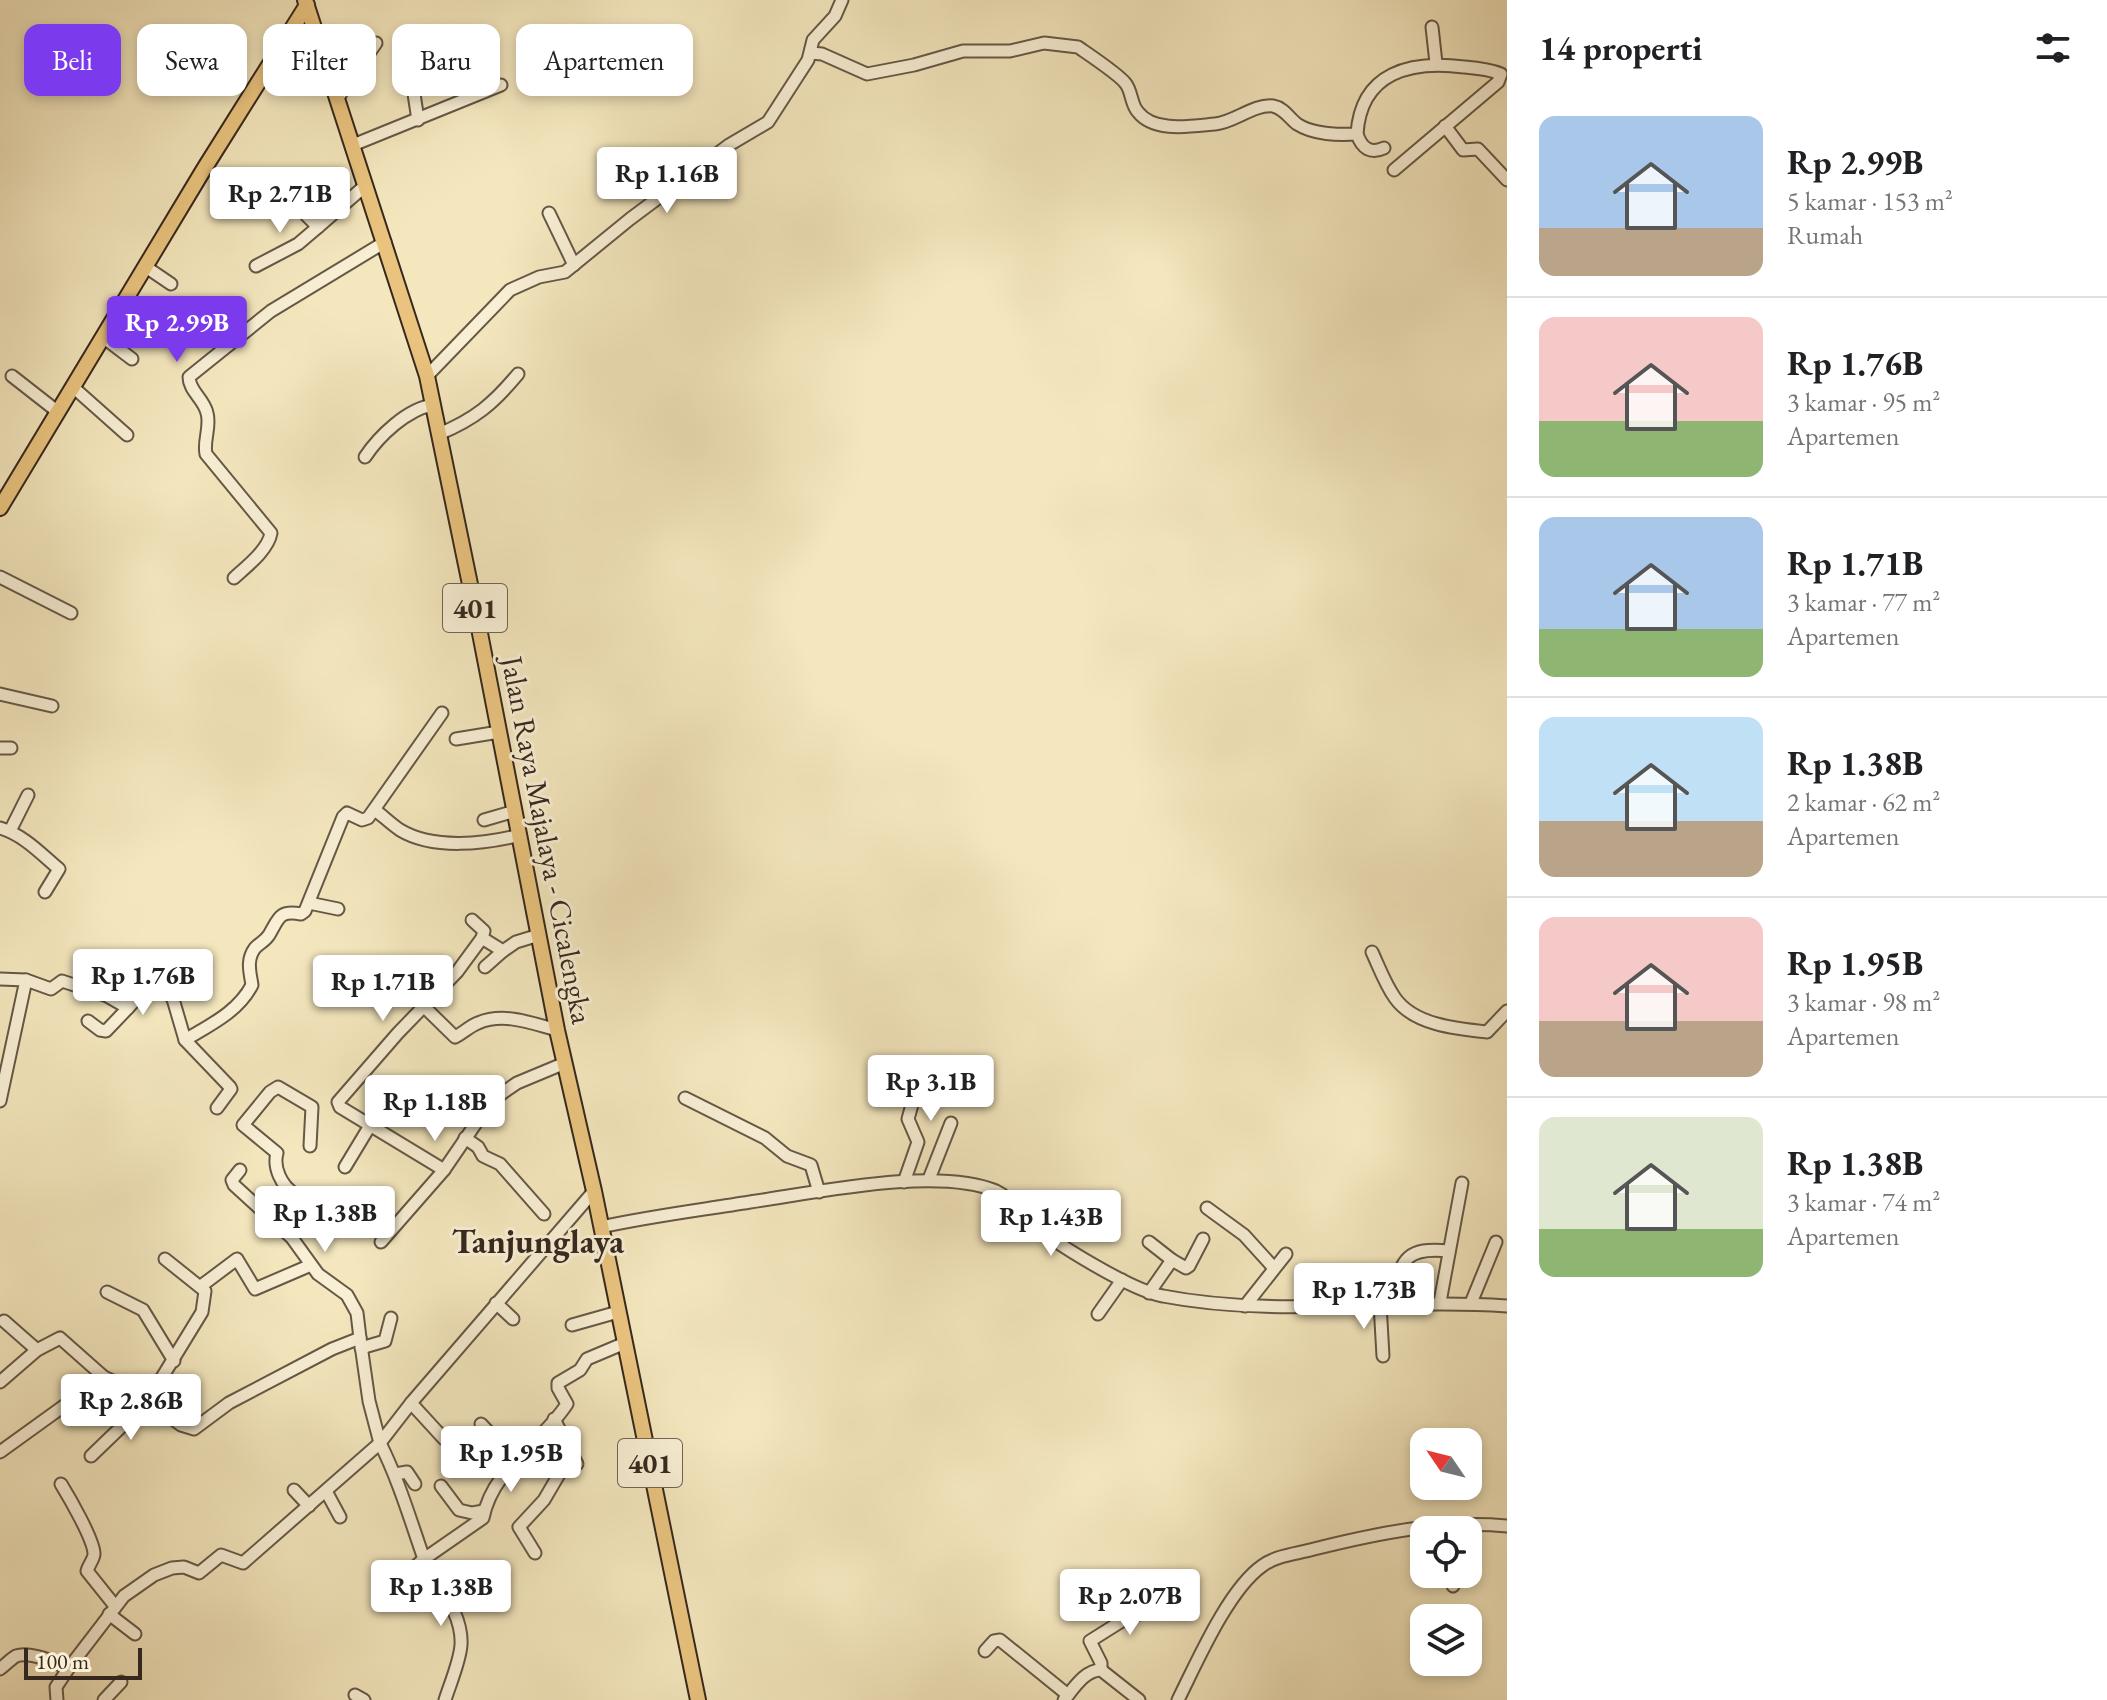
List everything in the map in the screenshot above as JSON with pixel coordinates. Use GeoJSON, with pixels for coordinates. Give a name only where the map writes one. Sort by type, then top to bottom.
{"type":"FeatureCollection","features":[{"type":"Feature","properties":{"kind":"main road","name":"Jalan Raya Majalaya - Cicalengka"},"geometry":{"type":"LineString","coordinates":[[306,3],[427,376],[557,1030],[594,1191],[698,1700]]}},
{"type":"Feature","properties":{"kind":"main road"},"geometry":{"type":"LineString","coordinates":[[0,508],[306,3]]}},
{"type":"Feature","properties":{"kind":"street"},"geometry":{"type":"LineString","coordinates":[[427,376],[510,290],[539,277],[565,272],[729,145],[768,122],[811,53],[813,40],[835,16],[842,0]]}},
{"type":"Feature","properties":{"kind":"street"},"geometry":{"type":"LineString","coordinates":[[1432,27],[1436,63]]}},
{"type":"Feature","properties":{"kind":"street"},"geometry":{"type":"LineString","coordinates":[[811,53],[822,54],[867,74],[963,51],[1010,51],[1044,43],[1070,44],[1123,80],[1137,112],[1149,121],[1172,126],[1221,123],[1263,106],[1274,106],[1310,130],[1357,134]]}},
{"type":"Feature","properties":{"kind":"street"},"geometry":{"type":"LineString","coordinates":[[1384,148],[1373,152],[1369,150],[1359,141],[1357,134],[1368,98],[1379,81],[1401,70],[1436,63],[1490,70],[1502,77],[1394,170]]}},
{"type":"Feature","properties":{"kind":"street"},"geometry":{"type":"LineString","coordinates":[[353,145],[501,85]]}},
{"type":"Feature","properties":{"kind":"street"},"geometry":{"type":"LineString","coordinates":[[414,96],[418,120]]}},
{"type":"Feature","properties":{"kind":"street"},"geometry":{"type":"LineString","coordinates":[[1445,126],[1463,150],[1478,149],[1507,180]]}},
{"type":"Feature","properties":{"kind":"street"},"geometry":{"type":"LineString","coordinates":[[256,266],[298,244],[366,185]]}},
{"type":"Feature","properties":{"kind":"street"},"geometry":{"type":"LineString","coordinates":[[549,213],[574,265]]}},
{"type":"Feature","properties":{"kind":"street"},"geometry":{"type":"LineString","coordinates":[[306,215],[318,227]]}},
{"type":"Feature","properties":{"kind":"street"},"geometry":{"type":"LineString","coordinates":[[234,578],[262,550],[271,533],[206,454],[208,417],[190,385],[189,377],[271,311],[385,242]]}},
{"type":"Feature","properties":{"kind":"street"},"geometry":{"type":"LineString","coordinates":[[146,267],[171,284]]}},
{"type":"Feature","properties":{"kind":"street"},"geometry":{"type":"LineString","coordinates":[[103,337],[132,359]]}},
{"type":"Feature","properties":{"kind":"street"},"geometry":{"type":"LineString","coordinates":[[439,434],[476,417],[518,374]]}},
{"type":"Feature","properties":{"kind":"street"},"geometry":{"type":"LineString","coordinates":[[12,376],[58,412]]}},
{"type":"Feature","properties":{"kind":"street"},"geometry":{"type":"LineString","coordinates":[[73,387],[127,435]]}},
{"type":"Feature","properties":{"kind":"street"},"geometry":{"type":"LineString","coordinates":[[365,457],[389,430],[419,409],[433,405]]}},
{"type":"Feature","properties":{"kind":"street"},"geometry":{"type":"LineString","coordinates":[[0,577],[71,613]]}},
{"type":"Feature","properties":{"kind":"street"},"geometry":{"type":"LineString","coordinates":[[0,694],[52,706]]}},
{"type":"Feature","properties":{"kind":"street"},"geometry":{"type":"LineString","coordinates":[[185,1040],[230,1013],[251,987],[248,966],[255,949],[267,939],[282,915],[291,912],[301,914],[309,903],[343,817],[349,814],[364,820],[375,810],[442,713]]}},
{"type":"Feature","properties":{"kind":"street"},"geometry":{"type":"LineString","coordinates":[[456,739],[499,732]]}},
{"type":"Feature","properties":{"kind":"street"},"geometry":{"type":"LineString","coordinates":[[28,795],[5,829],[30,844],[59,869],[45,892]]}},
{"type":"Feature","properties":{"kind":"street"},"geometry":{"type":"LineString","coordinates":[[375,810],[402,831],[432,840],[480,844],[520,835]]}},
{"type":"Feature","properties":{"kind":"street"},"geometry":{"type":"LineString","coordinates":[[484,820],[515,811]]}},
{"type":"Feature","properties":{"kind":"street"},"geometry":{"type":"LineString","coordinates":[[309,903],[338,909]]}},
{"type":"Feature","properties":{"kind":"street"},"geometry":{"type":"LineString","coordinates":[[444,1170],[339,1106],[338,1102],[457,972],[482,938],[484,931],[472,920]]}},
{"type":"Feature","properties":{"kind":"street"},"geometry":{"type":"LineString","coordinates":[[485,967],[519,941],[539,935]]}},
{"type":"Feature","properties":{"kind":"street"},"geometry":{"type":"LineString","coordinates":[[482,938],[503,951]]}},
{"type":"Feature","properties":{"kind":"street"},"geometry":{"type":"LineString","coordinates":[[1372,952],[1394,997],[1403,1008],[1420,1019],[1487,1032],[1507,1011]]}},
{"type":"Feature","properties":{"kind":"street"},"geometry":{"type":"LineString","coordinates":[[0,979],[26,980],[51,989],[60,981],[65,982],[107,996],[128,1008]]}},
{"type":"Feature","properties":{"kind":"street"},"geometry":{"type":"LineString","coordinates":[[0,1101],[26,980]]}},
{"type":"Feature","properties":{"kind":"street"},"geometry":{"type":"LineString","coordinates":[[88,1021],[106,1031],[152,981],[157,980],[173,999],[185,1040],[231,1089],[217,1108]]}},
{"type":"Feature","properties":{"kind":"street"},"geometry":{"type":"LineString","coordinates":[[406,989],[455,1037],[472,1026],[493,1019],[515,1019],[557,1030]]}},
{"type":"Feature","properties":{"kind":"street"},"geometry":{"type":"LineString","coordinates":[[381,1242],[444,1170],[483,1113],[501,1094],[517,1083],[565,1063]]}},
{"type":"Feature","properties":{"kind":"street"},"geometry":{"type":"LineString","coordinates":[[284,1231],[313,1213],[317,1206],[314,1199],[297,1195],[285,1186],[275,1166],[277,1153],[243,1125],[270,1092],[278,1087],[312,1107],[310,1146]]}},
{"type":"Feature","properties":{"kind":"street"},"geometry":{"type":"LineString","coordinates":[[893,1091],[913,1101],[908,1119],[918,1137],[917,1149],[904,1182]]}},
{"type":"Feature","properties":{"kind":"street"},"geometry":{"type":"LineString","coordinates":[[685,1098],[765,1138],[787,1156],[811,1165],[819,1192]]}},
{"type":"Feature","properties":{"kind":"street"},"geometry":{"type":"LineString","coordinates":[[929,1179],[951,1123]]}},
{"type":"Feature","properties":{"kind":"street"},"geometry":{"type":"LineString","coordinates":[[345,1167],[371,1124]]}},
{"type":"Feature","properties":{"kind":"street"},"geometry":{"type":"LineString","coordinates":[[465,1138],[478,1147],[483,1156],[499,1162],[544,1214]]}},
{"type":"Feature","properties":{"kind":"street"},"geometry":{"type":"LineString","coordinates":[[240,1170],[232,1180],[234,1185],[284,1231],[318,1274],[347,1295],[357,1313],[373,1421],[380,1443],[395,1474],[424,1559],[453,1608],[460,1631],[461,1649],[445,1700]]}},
{"type":"Feature","properties":{"kind":"street"},"geometry":{"type":"LineString","coordinates":[[601,1227],[819,1192],[929,1179],[1000,1193],[1045,1233],[1149,1293],[1210,1304],[1245,1306],[1440,1302],[1507,1306]]}},
{"type":"Feature","properties":{"kind":"street"},"geometry":{"type":"LineString","coordinates":[[1440,1302],[1462,1183]]}},
{"type":"Feature","properties":{"kind":"street"},"geometry":{"type":"LineString","coordinates":[[57,1700],[56,1687],[68,1669],[112,1610],[138,1584],[172,1568],[184,1567],[199,1573],[221,1555],[243,1563],[380,1443],[594,1191]]}},
{"type":"Feature","properties":{"kind":"street"},"geometry":{"type":"LineString","coordinates":[[1207,1208],[1244,1235],[1274,1268]]}},
{"type":"Feature","properties":{"kind":"street"},"geometry":{"type":"LineString","coordinates":[[1149,1242],[1172,1260],[1188,1267],[1203,1239]]}},
{"type":"Feature","properties":{"kind":"street"},"geometry":{"type":"LineString","coordinates":[[1471,1303],[1496,1242]]}},
{"type":"Feature","properties":{"kind":"street"},"geometry":{"type":"LineString","coordinates":[[1383,1356],[1385,1304],[1403,1265],[1415,1253],[1427,1249],[1449,1251]]}},
{"type":"Feature","properties":{"kind":"street"},"geometry":{"type":"LineString","coordinates":[[1245,1306],[1286,1254]]}},
{"type":"Feature","properties":{"kind":"street"},"geometry":{"type":"LineString","coordinates":[[91,1456],[147,1402],[202,1312],[206,1293],[165,1259]]}},
{"type":"Feature","properties":{"kind":"street"},"geometry":{"type":"LineString","coordinates":[[201,1286],[237,1259],[255,1289],[311,1265]]}},
{"type":"Feature","properties":{"kind":"street"},"geometry":{"type":"LineString","coordinates":[[1149,1293],[1172,1260]]}},
{"type":"Feature","properties":{"kind":"street"},"geometry":{"type":"LineString","coordinates":[[1098,1314],[1122,1280]]}},
{"type":"Feature","properties":{"kind":"street"},"geometry":{"type":"LineString","coordinates":[[107,1292],[143,1310],[174,1361]]}},
{"type":"Feature","properties":{"kind":"street"},"geometry":{"type":"LineString","coordinates":[[496,1303],[513,1319]]}},
{"type":"Feature","properties":{"kind":"street"},"geometry":{"type":"LineString","coordinates":[[572,1325],[618,1312]]}},
{"type":"Feature","properties":{"kind":"street"},"geometry":{"type":"LineString","coordinates":[[0,1382],[37,1350],[60,1338],[104,1377],[121,1383],[181,1425],[194,1429],[229,1403],[332,1349],[385,1341],[391,1318]]}},
{"type":"Feature","properties":{"kind":"street"},"geometry":{"type":"LineString","coordinates":[[4,1321],[37,1350]]}},
{"type":"Feature","properties":{"kind":"street"},"geometry":{"type":"LineString","coordinates":[[394,1585],[424,1559],[483,1518],[495,1486],[567,1404],[558,1383],[582,1369],[587,1359],[625,1343]]}},
{"type":"Feature","properties":{"kind":"street"},"geometry":{"type":"LineString","coordinates":[[0,1452],[104,1377]]}},
{"type":"Feature","properties":{"kind":"street"},"geometry":{"type":"LineString","coordinates":[[411,1403],[444,1439]]}},
{"type":"Feature","properties":{"kind":"street"},"geometry":{"type":"LineString","coordinates":[[554,1419],[577,1464]]}},
{"type":"Feature","properties":{"kind":"street"},"geometry":{"type":"LineString","coordinates":[[481,1424],[515,1460]]}},
{"type":"Feature","properties":{"kind":"street"},"geometry":{"type":"LineString","coordinates":[[533,1441],[561,1471],[544,1500],[519,1527],[535,1553]]}},
{"type":"Feature","properties":{"kind":"street"},"geometry":{"type":"LineString","coordinates":[[395,1474],[407,1472],[415,1484]]}},
{"type":"Feature","properties":{"kind":"street"},"geometry":{"type":"LineString","coordinates":[[61,1484],[93,1550],[94,1556],[87,1571],[112,1610],[135,1634]]}},
{"type":"Feature","properties":{"kind":"street"},"geometry":{"type":"LineString","coordinates":[[441,1486],[459,1510],[472,1513],[484,1511]]}},
{"type":"Feature","properties":{"kind":"street"},"geometry":{"type":"LineString","coordinates":[[294,1490],[309,1506]]}},
{"type":"Feature","properties":{"kind":"street"},"geometry":{"type":"LineString","coordinates":[[326,1491],[340,1517]]}},
{"type":"Feature","properties":{"kind":"street"},"geometry":{"type":"LineString","coordinates":[[1482,1525],[1507,1526]]}},
{"type":"Feature","properties":{"kind":"street"},"geometry":{"type":"LineString","coordinates":[[1181,1699],[1216,1625],[1229,1604],[1263,1565],[1280,1556],[1385,1531],[1410,1529]]}},
{"type":"Feature","properties":{"kind":"street"},"geometry":{"type":"LineString","coordinates":[[1101,1670],[1101,1663],[1090,1641],[1139,1614]]}},
{"type":"Feature","properties":{"kind":"street"},"geometry":{"type":"LineString","coordinates":[[985,1651],[994,1641],[1000,1640],[1066,1698],[1088,1674],[1101,1670]]}},
{"type":"Feature","properties":{"kind":"street"},"geometry":{"type":"LineString","coordinates":[[0,1669],[22,1655],[59,1663],[68,1669]]}},
{"type":"Feature","properties":{"kind":"street"},"geometry":{"type":"LineString","coordinates":[[1101,1670],[1139,1700]]}},
{"type":"Feature","properties":{"kind":"street"},"geometry":{"type":"LineString","coordinates":[[104,1700],[121,1682]]}},
{"type":"Feature","properties":{"kind":"district","name":"Tanjunglaya"},"geometry":{"type":"Point","coordinates":[538,1241]}}]}
